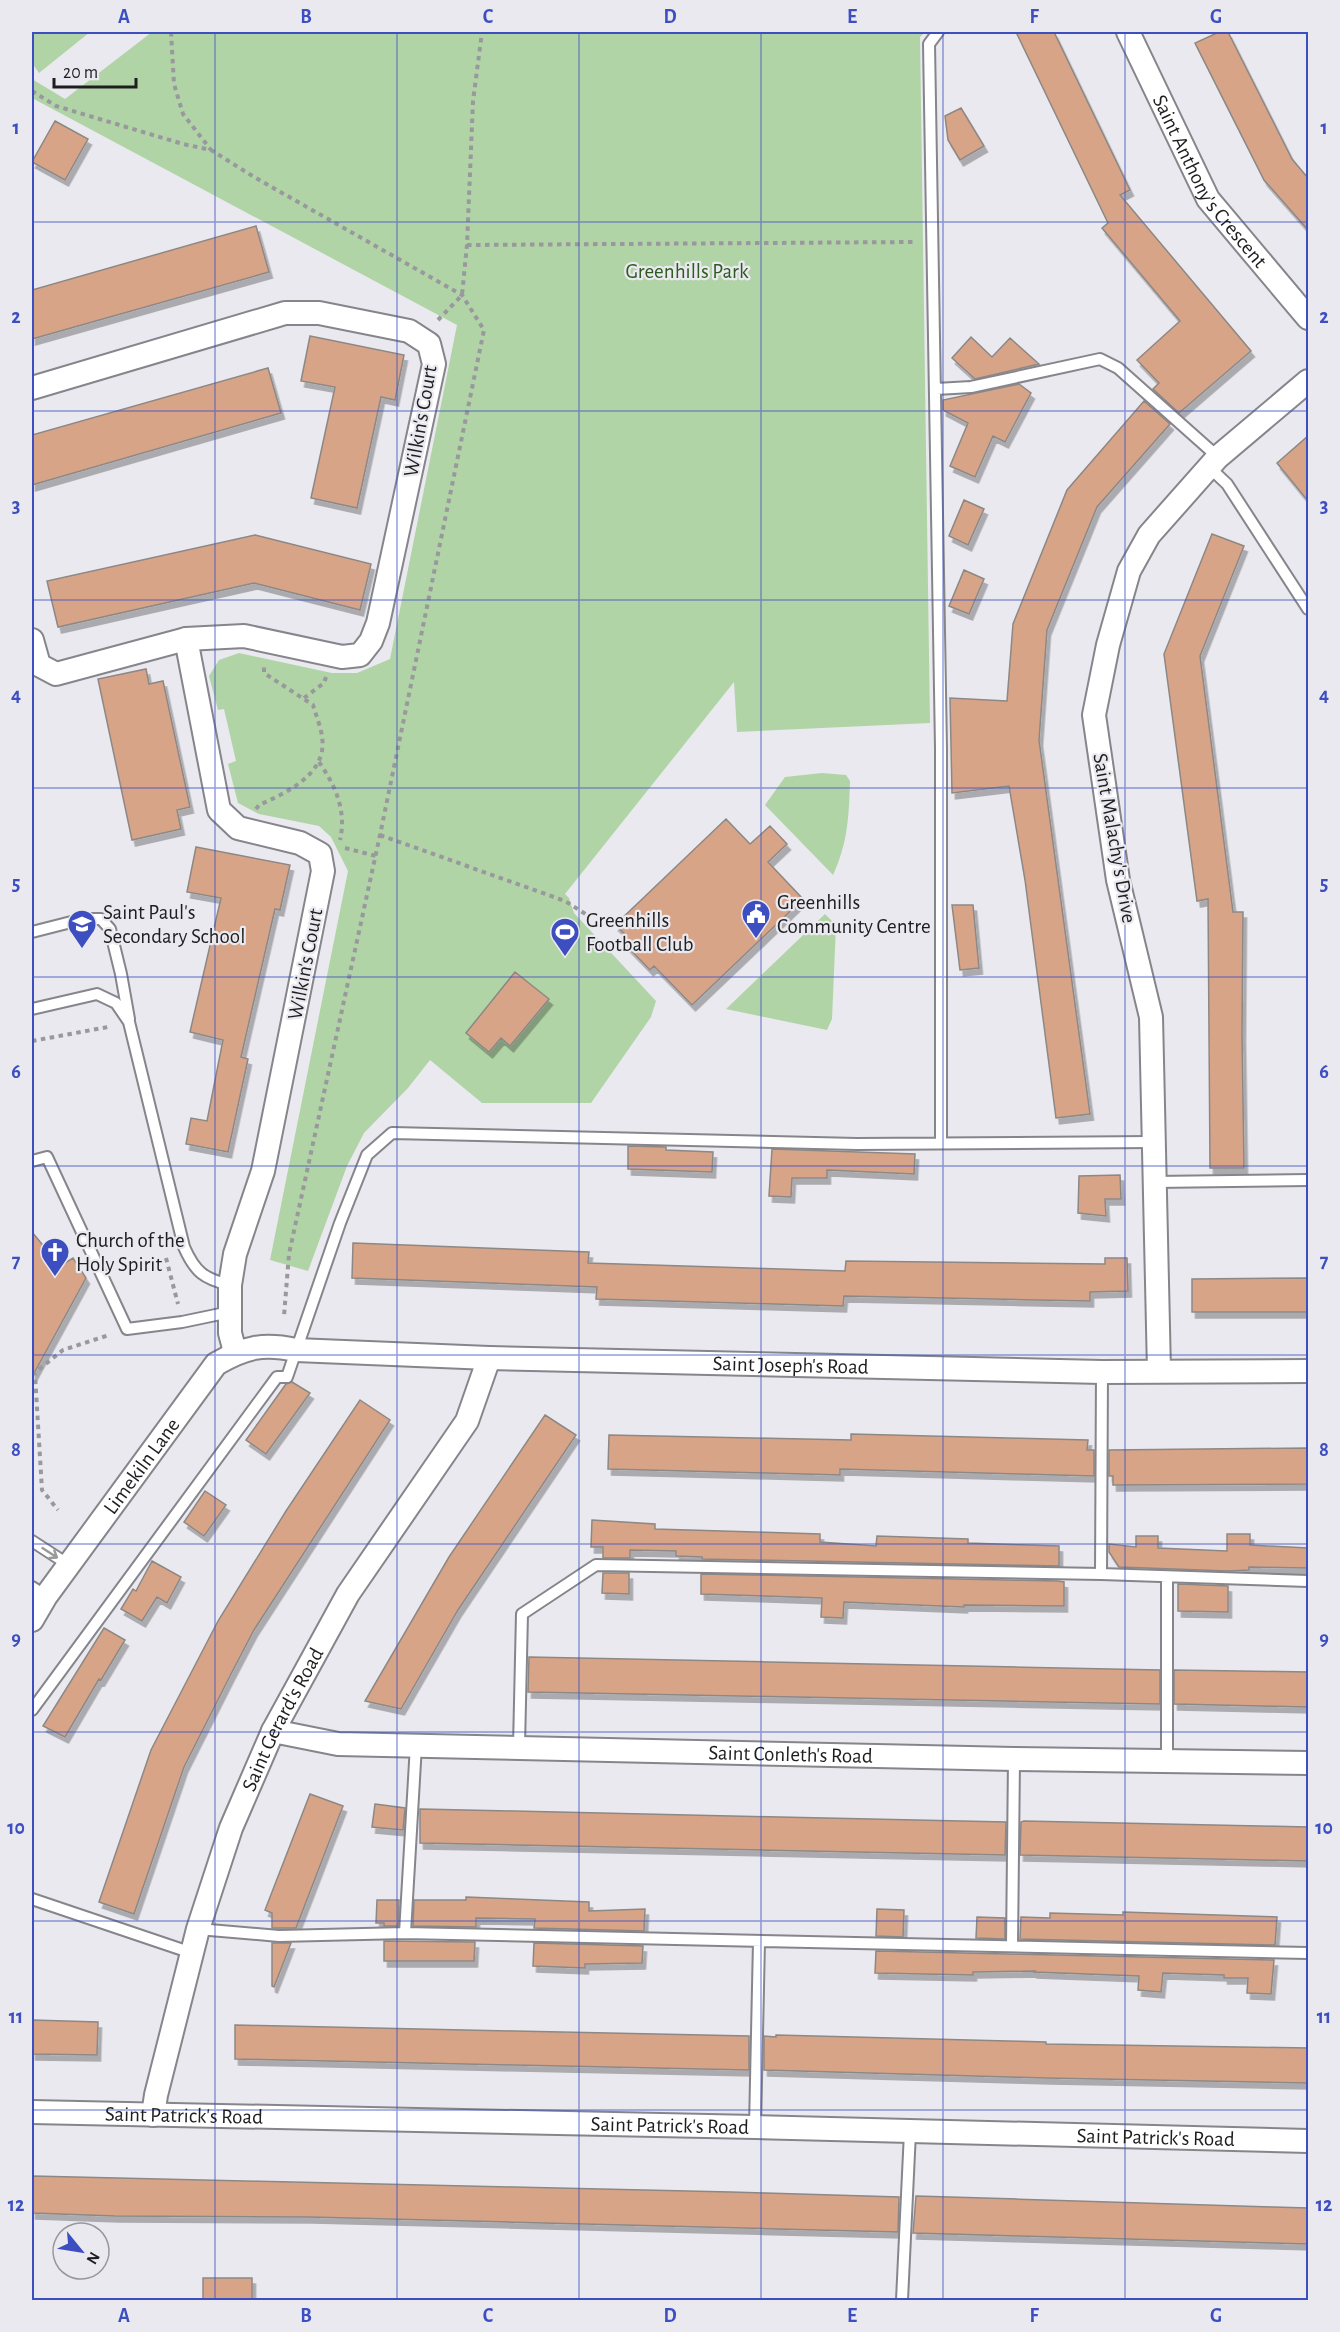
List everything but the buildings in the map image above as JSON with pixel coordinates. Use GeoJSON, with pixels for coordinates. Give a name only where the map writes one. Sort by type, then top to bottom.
{"type":"FeatureCollection","features":[{"type":"Feature","properties":{"kind":"street","name":"Saint Anthony's Crescent"},"geometry":{"type":"LineString","coordinates":[[1128,32],[1209,199],[1308,318]]}},
{"type":"Feature","properties":{"kind":"street","name":"Wilkin's Court"},"geometry":{"type":"LineString","coordinates":[[32,388],[285,314],[319,313],[409,332],[429,344],[434,364],[378,624],[371,641],[360,655],[342,657],[244,636],[186,639],[56,674],[39,665],[32,640]]}},
{"type":"Feature","properties":{"kind":"street","name":"Saint Malachy's Drive"},"geometry":{"type":"LineString","coordinates":[[1159,1371],[1151,1017],[1118,880],[1095,715],[1108,645],[1129,571],[1149,535],[1214,462],[1308,381]]}},
{"type":"Feature","properties":{"kind":"street","name":"Wilkin's Court"},"geometry":{"type":"LineString","coordinates":[[186,639],[219,810],[238,828],[300,843],[320,854],[323,871],[263,1171],[235,1254],[230,1285],[230,1334],[235,1352]]}},
{"type":"Feature","properties":{"kind":"street","name":"Saint Joseph's Road"},"geometry":{"type":"LineString","coordinates":[[274,1345],[296,1350],[489,1358],[1102,1372],[1308,1371]]}},
{"type":"Feature","properties":{"kind":"street","name":"Limekiln Lane"},"geometry":{"type":"LineString","coordinates":[[32,1620],[39,1592],[69,1565],[216,1364],[235,1352],[274,1345]]}},
{"type":"Feature","properties":{"kind":"street","name":"Saint Gerard's Road"},"geometry":{"type":"LineString","coordinates":[[153,2115],[198,1929],[231,1828],[273,1731],[348,1594],[467,1421],[489,1358]]}},
{"type":"Feature","properties":{"kind":"street","name":"Saint Conleth's Road"},"geometry":{"type":"LineString","coordinates":[[273,1731],[338,1744],[1308,1763]]}},
{"type":"Feature","properties":{"kind":"street","name":"Saint Patrick's Road"},"geometry":{"type":"LineString","coordinates":[[32,2112],[1308,2141]]}},
{"type":"Feature","properties":{"kind":"lane"},"geometry":{"type":"LineString","coordinates":[[938,32],[929,44],[942,748],[941,1143]]}},
{"type":"Feature","properties":{"kind":"lane"},"geometry":{"type":"LineString","coordinates":[[936,389],[971,387],[1100,359],[1118,368],[1214,462],[1308,609]]}},
{"type":"Feature","properties":{"kind":"lane"},"geometry":{"type":"LineString","coordinates":[[32,932],[83,919],[101,920],[110,929],[129,1022],[184,1248],[191,1264],[203,1276],[230,1285]]}},
{"type":"Feature","properties":{"kind":"lane"},"geometry":{"type":"LineString","coordinates":[[32,1009],[97,994],[116,1003],[129,1022]]}},
{"type":"Feature","properties":{"kind":"lane"},"geometry":{"type":"LineString","coordinates":[[32,1710],[278,1377],[287,1377],[340,1223],[367,1155],[392,1133],[857,1144],[1153,1142]]}},
{"type":"Feature","properties":{"kind":"lane"},"geometry":{"type":"LineString","coordinates":[[32,1161],[47,1157],[127,1329],[182,1322],[230,1312]]}},
{"type":"Feature","properties":{"kind":"lane"},"geometry":{"type":"LineString","coordinates":[[1154,1182],[1308,1180]]}},
{"type":"Feature","properties":{"kind":"lane"},"geometry":{"type":"LineString","coordinates":[[1101,1574],[1102,1372]]}},
{"type":"Feature","properties":{"kind":"lane"},"geometry":{"type":"LineString","coordinates":[[32,1541],[69,1565]]}},
{"type":"Feature","properties":{"kind":"lane"},"geometry":{"type":"LineString","coordinates":[[519,1746],[522,1614],[596,1565],[1101,1574],[1308,1581]]}},
{"type":"Feature","properties":{"kind":"lane"},"geometry":{"type":"LineString","coordinates":[[1167,1578],[1167,1761]]}},
{"type":"Feature","properties":{"kind":"lane"},"geometry":{"type":"LineString","coordinates":[[405,1933],[416,1745]]}},
{"type":"Feature","properties":{"kind":"lane"},"geometry":{"type":"LineString","coordinates":[[1012,1946],[1014,1759]]}},
{"type":"Feature","properties":{"kind":"lane"},"geometry":{"type":"LineString","coordinates":[[32,1899],[192,1953]]}},
{"type":"Feature","properties":{"kind":"lane"},"geometry":{"type":"LineString","coordinates":[[198,1929],[279,1936],[405,1933],[1308,1953]]}},
{"type":"Feature","properties":{"kind":"lane"},"geometry":{"type":"LineString","coordinates":[[755,2127],[759,1941]]}},
{"type":"Feature","properties":{"kind":"lane"},"geometry":{"type":"LineString","coordinates":[[902,2301],[910,2132]]}},
{"type":"Feature","properties":{"kind":"path"},"geometry":{"type":"LineString","coordinates":[[171,32],[174,84],[183,114],[211,150],[254,177],[462,295],[484,330],[376,856],[289,1254],[284,1316]]}},
{"type":"Feature","properties":{"kind":"path"},"geometry":{"type":"LineString","coordinates":[[435,324],[462,295],[467,245],[474,101],[482,32]]}},
{"type":"Feature","properties":{"kind":"path"},"geometry":{"type":"LineString","coordinates":[[32,91],[56,106],[183,144],[211,150]]}},
{"type":"Feature","properties":{"kind":"path"},"geometry":{"type":"LineString","coordinates":[[467,245],[933,242]]}},
{"type":"Feature","properties":{"kind":"path"},"geometry":{"type":"LineString","coordinates":[[252,814],[259,805],[299,784],[319,762],[323,740],[313,705],[264,673],[265,662]]}},
{"type":"Feature","properties":{"kind":"path"},"geometry":{"type":"LineString","coordinates":[[304,698],[324,683],[328,668]]}},
{"type":"Feature","properties":{"kind":"path"},"geometry":{"type":"LineString","coordinates":[[319,762],[334,784],[341,809],[341,834],[338,846],[376,856]]}},
{"type":"Feature","properties":{"kind":"path"},"geometry":{"type":"LineString","coordinates":[[380,835],[565,901],[587,915]]}},
{"type":"Feature","properties":{"kind":"path"},"geometry":{"type":"LineString","coordinates":[[32,1041],[108,1026],[111,1037]]}},
{"type":"Feature","properties":{"kind":"path"},"geometry":{"type":"LineString","coordinates":[[165,1251],[182,1322]]}},
{"type":"Feature","properties":{"kind":"path"},"geometry":{"type":"LineString","coordinates":[[58,1510],[42,1490],[32,1374],[63,1350],[127,1329]]}},
{"type":"Feature","properties":{"kind":"green space"},"geometry":{"type":"Polygon","coordinates":[[[32,32],[90,32],[39,73],[32,63],[32,32]]]}},
{"type":"Feature","properties":{"kind":"green space","name":"Greenhills Park"},"geometry":{"type":"Polygon","coordinates":[[[152,32],[925,32],[920,37],[930,723],[737,732],[734,682],[565,894],[569,898],[574,913],[656,1001],[651,1017],[591,1103],[482,1103],[430,1060],[408,1088],[364,1133],[347,1166],[308,1271],[270,1260],[348,871],[331,837],[319,826],[259,814],[238,803],[228,764],[236,761],[224,709],[218,710],[209,676],[219,660],[239,653],[332,673],[357,673],[390,659],[457,325],[32,98],[32,79],[65,99],[152,32]]]}},
{"type":"Feature","properties":{"kind":"green space"},"geometry":{"type":"Polygon","coordinates":[[[822,773],[846,775],[850,781],[845,840],[833,875],[765,805],[785,777],[822,773]]]}},
{"type":"Feature","properties":{"kind":"green space"},"geometry":{"type":"Polygon","coordinates":[[[825,914],[836,925],[832,1019],[827,1030],[726,1009],[825,914]]]}},
{"type":"Feature","properties":{"kind":"place","name":"Greenhills Community Centre"},"geometry":{"type":"Point","coordinates":[756,940]}},
{"type":"Feature","properties":{"kind":"place","name":"Saint Paul's Secondary School"},"geometry":{"type":"Point","coordinates":[82,950]}},
{"type":"Feature","properties":{"kind":"place","name":"Greenhills Football Club"},"geometry":{"type":"Point","coordinates":[565,958]}},
{"type":"Feature","properties":{"kind":"place","name":"Church of the Holy Spirit"},"geometry":{"type":"Point","coordinates":[55,1278]}}]}
